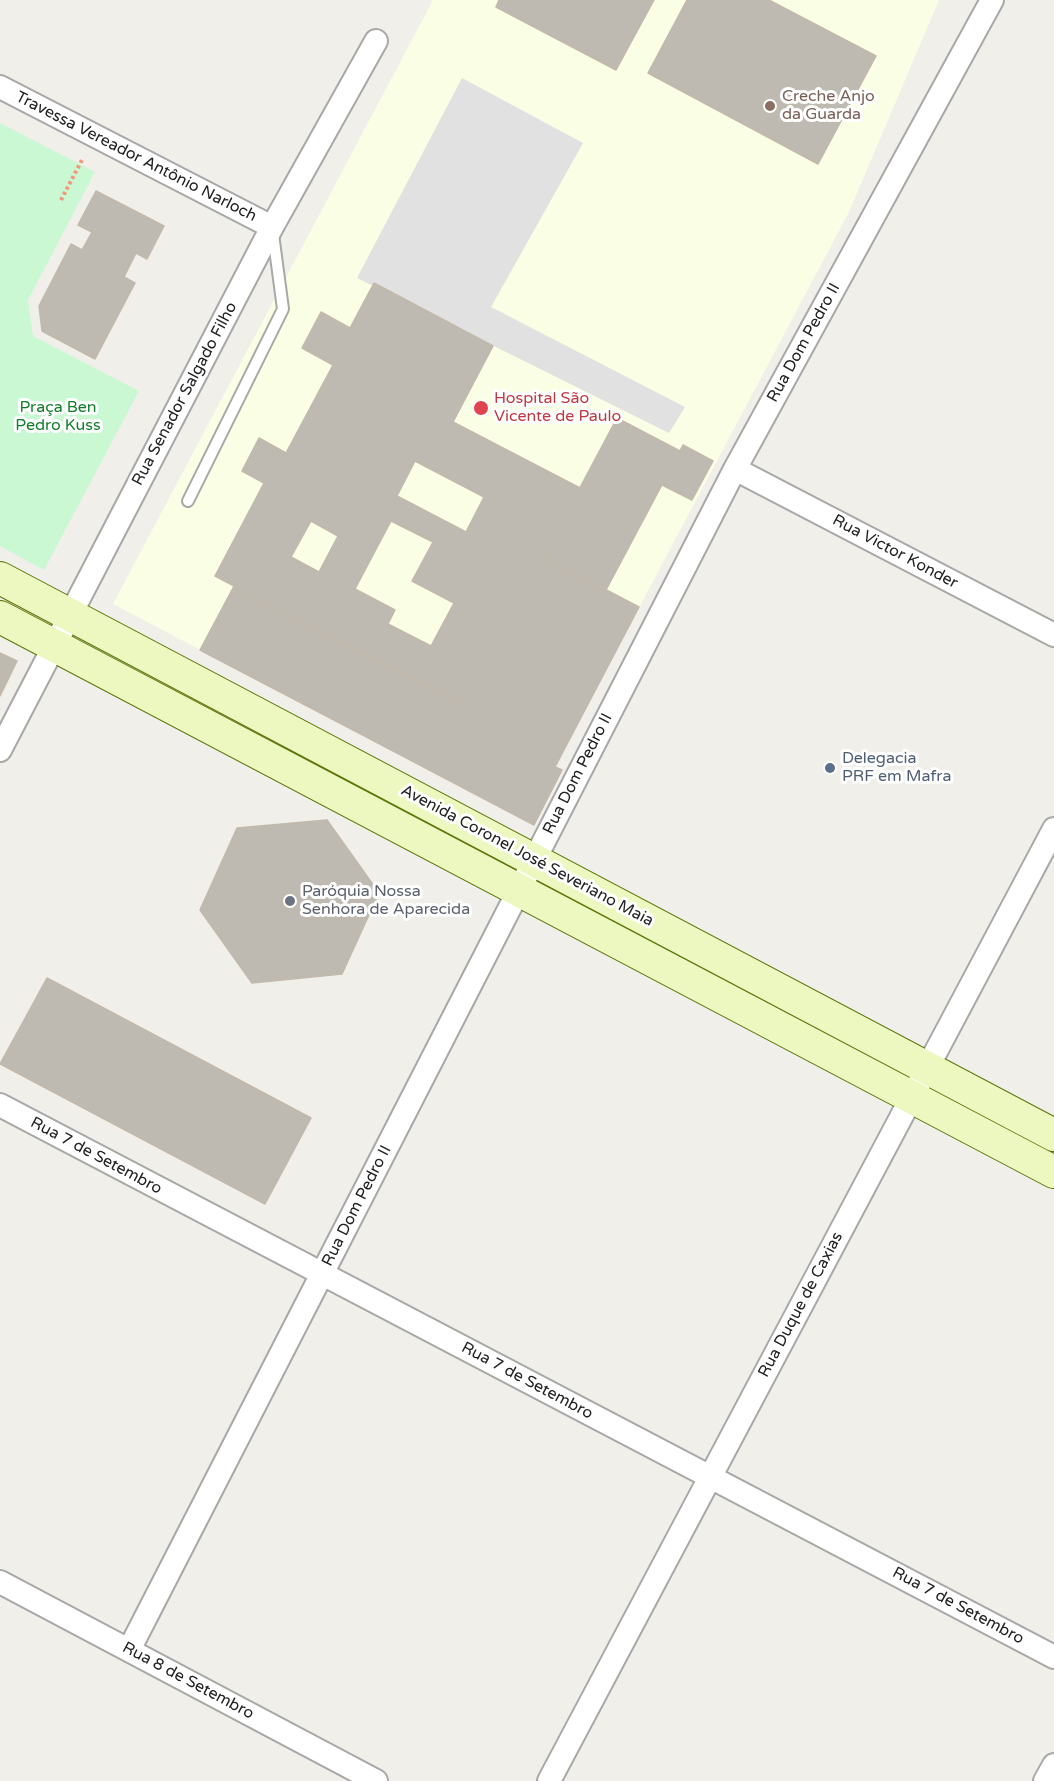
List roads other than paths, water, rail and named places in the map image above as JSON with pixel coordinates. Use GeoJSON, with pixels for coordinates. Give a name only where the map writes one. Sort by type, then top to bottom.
{"type":"FeatureCollection","features":[{"type":"Feature","properties":{"kind":"main road","name":"Avenida Coronel José Severiano Maia"},"geometry":{"type":"LineString","coordinates":[[0,578],[1054,1135]]}},
{"type":"Feature","properties":{"kind":"main road","name":"Avenida Coronel José Severiano Maia"},"geometry":{"type":"LineString","coordinates":[[0,617],[1054,1172]]}},
{"type":"Feature","properties":{"kind":"street","name":"Rua Dom Pedro II"},"geometry":{"type":"LineString","coordinates":[[129,1650],[735,469],[992,0]]}},
{"type":"Feature","properties":{"kind":"street","name":"Rua Senador Salgado Filho"},"geometry":{"type":"LineString","coordinates":[[0,750],[272,227],[376,41]]}},
{"type":"Feature","properties":{"kind":"street","name":"Travessa Vereador Antônio Narloch"},"geometry":{"type":"LineString","coordinates":[[0,87],[272,227]]}},
{"type":"Feature","properties":{"kind":"street","name":"Rua Victor Konder"},"geometry":{"type":"LineString","coordinates":[[735,469],[1054,635]]}},
{"type":"Feature","properties":{"kind":"street","name":"Rua Duque de Caxias"},"geometry":{"type":"LineString","coordinates":[[549,1781],[1054,829]]}},
{"type":"Feature","properties":{"kind":"street","name":"Rua 7 de Setembro"},"geometry":{"type":"LineString","coordinates":[[0,1105],[1054,1657]]}},
{"type":"Feature","properties":{"kind":"street","name":"Rua 8 de Setembro"},"geometry":{"type":"LineString","coordinates":[[0,1582],[376,1781]]}},
{"type":"Feature","properties":{"kind":"street"},"geometry":{"type":"LineString","coordinates":[[1046,1781],[1054,1765]]}},
{"type":"Feature","properties":{"kind":"lane"},"geometry":{"type":"LineString","coordinates":[[188,501],[284,309],[272,227]]}},
{"type":"Feature","properties":{"kind":"place","name":"Creche Anjo da Guarda"},"geometry":{"type":"Point","coordinates":[770,106]}},
{"type":"Feature","properties":{"kind":"place","name":"Hospital São Vicente de Paulo"},"geometry":{"type":"Point","coordinates":[481,408]}},
{"type":"Feature","properties":{"kind":"place","name":"Delegacia PRF em Mafra"},"geometry":{"type":"Point","coordinates":[830,768]}},
{"type":"Feature","properties":{"kind":"place","name":"Paróquia Nossa Senhora de Aparecida"},"geometry":{"type":"Point","coordinates":[290,901]}},
{"type":"Feature","properties":{"kind":"park label","name":"Praça Ben Pedro Kuss"},"geometry":{"type":"Point","coordinates":[58,417]}}]}
